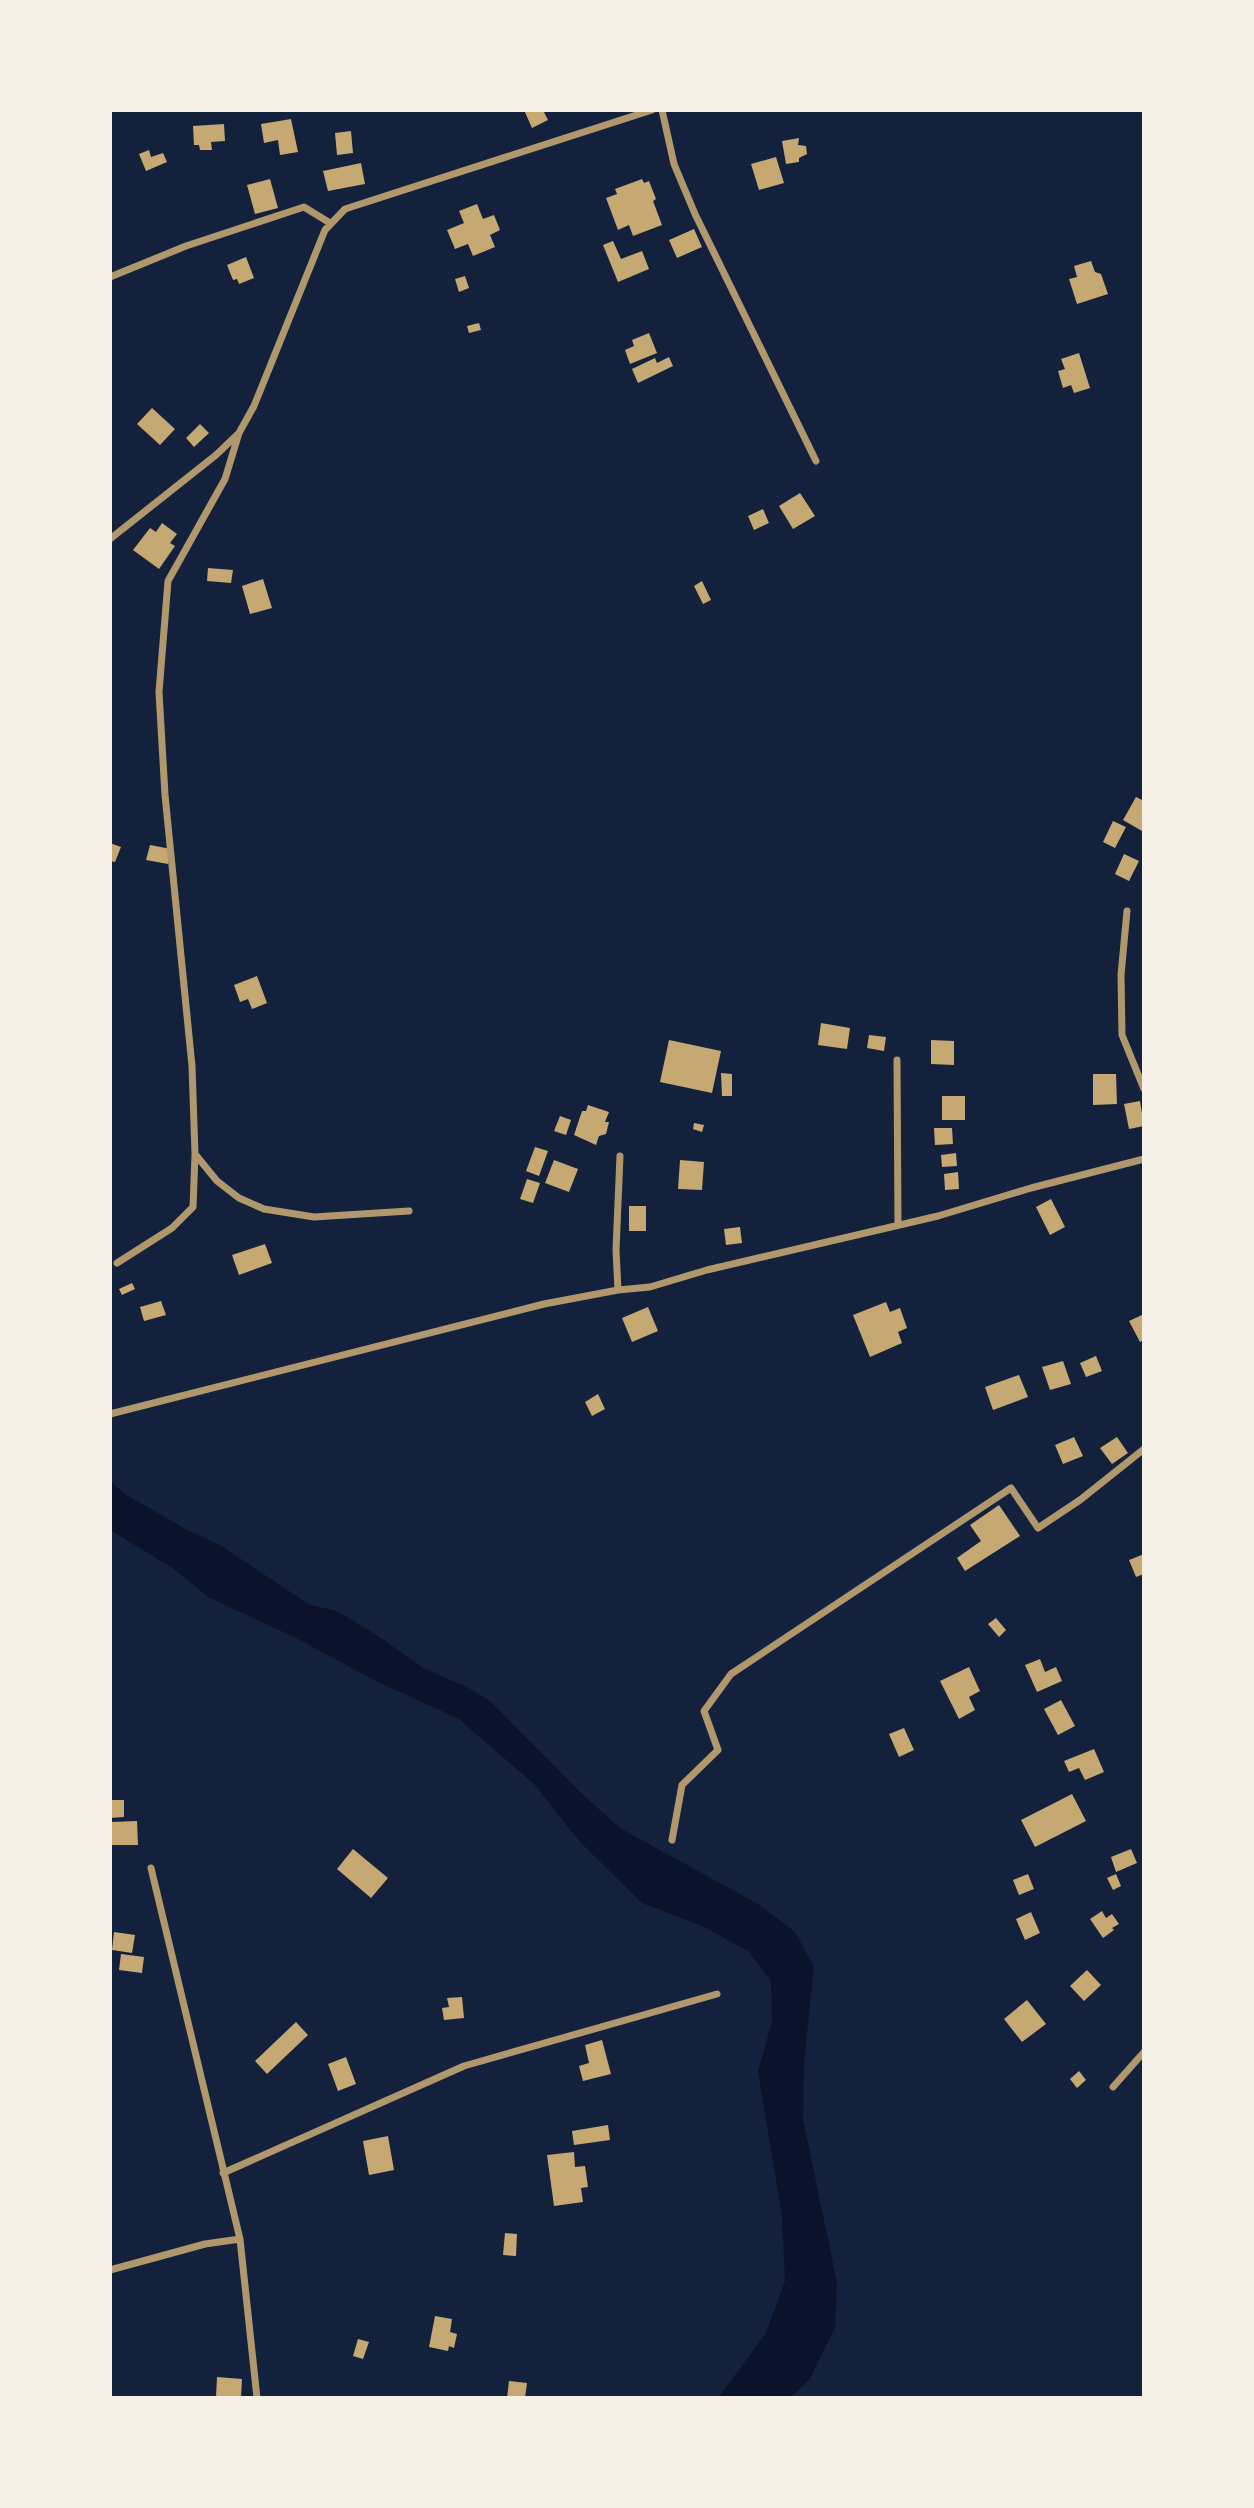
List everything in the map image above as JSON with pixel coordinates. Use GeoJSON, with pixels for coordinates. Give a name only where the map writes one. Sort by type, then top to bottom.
{"type":"FeatureCollection","features":[{"type":"Feature","properties":{"kind":"street"},"geometry":{"type":"LineString","coordinates":[[117,1263],[172,1228],[192,1207],[195,1154],[192,1066],[165,795],[159,692],[168,580],[225,479],[239,433],[254,406],[322,238],[330,223],[345,209],[652,110]]}},
{"type":"Feature","properties":{"kind":"street"},"geometry":{"type":"LineString","coordinates":[[662,110],[674,164],[695,214],[816,461]]}},
{"type":"Feature","properties":{"kind":"street"},"geometry":{"type":"LineString","coordinates":[[110,277],[186,247],[304,207],[330,223]]}},
{"type":"Feature","properties":{"kind":"street"},"geometry":{"type":"LineString","coordinates":[[110,539],[216,455],[239,433]]}},
{"type":"Feature","properties":{"kind":"street"},"geometry":{"type":"LineString","coordinates":[[1128,911],[1121,975],[1122,1035],[1144,1090]]}},
{"type":"Feature","properties":{"kind":"street"},"geometry":{"type":"LineString","coordinates":[[897,1060],[898,1225]]}},
{"type":"Feature","properties":{"kind":"street"},"geometry":{"type":"LineString","coordinates":[[195,1154],[217,1181],[239,1198],[264,1209],[314,1217],[409,1211]]}},
{"type":"Feature","properties":{"kind":"street"},"geometry":{"type":"LineString","coordinates":[[618,1290],[616,1250],[620,1156]]}},
{"type":"Feature","properties":{"kind":"street"},"geometry":{"type":"LineString","coordinates":[[110,1415],[544,1304],[618,1290],[650,1287],[706,1270],[898,1225],[1144,1159]]}},
{"type":"Feature","properties":{"kind":"street"},"geometry":{"type":"LineString","coordinates":[[673,1840],[682,1785],[718,1750],[704,1711],[731,1674],[1010,1488],[1038,1528],[1080,1500],[1144,1449]]}},
{"type":"Feature","properties":{"kind":"street"},"geometry":{"type":"LineString","coordinates":[[151,1868],[240,2239],[257,2398]]}},
{"type":"Feature","properties":{"kind":"street"},"geometry":{"type":"LineString","coordinates":[[223,2173],[464,2066],[717,1994]]}},
{"type":"Feature","properties":{"kind":"street"},"geometry":{"type":"LineString","coordinates":[[1113,2087],[1144,2052]]}},
{"type":"Feature","properties":{"kind":"street"},"geometry":{"type":"LineString","coordinates":[[110,2270],[205,2244],[240,2239]]}},
{"type":"Feature","properties":{"kind":"water"},"geometry":{"type":"Polygon","coordinates":[[[110,1481],[125,1494],[189,1531],[220,1545],[310,1605],[337,1611],[423,1668],[467,1687],[490,1701],[582,1794],[620,1828],[758,1904],[795,1932],[814,1967],[804,2063],[803,2119],[837,2283],[835,2328],[810,2379],[790,2398],[718,2398],[766,2333],[785,2281],[782,2217],[758,2071],[772,2022],[771,1981],[748,1951],[702,1926],[642,1903],[580,1842],[534,1784],[459,1719],[378,1682],[294,1637],[208,1597],[174,1569],[110,1530],[110,1481]]]}},
{"type":"Feature","properties":{"kind":"building"},"geometry":{"type":"Polygon","coordinates":[[[524,110],[543,110],[548,120],[532,128],[524,110]]]}},
{"type":"Feature","properties":{"kind":"building"},"geometry":{"type":"Polygon","coordinates":[[[291,119],[298,152],[280,155],[278,140],[264,143],[261,124],[291,119]]]}},
{"type":"Feature","properties":{"kind":"building"},"geometry":{"type":"Polygon","coordinates":[[[224,124],[225,141],[211,142],[212,150],[200,150],[199,145],[194,145],[193,126],[224,124]]]}},
{"type":"Feature","properties":{"kind":"building"},"geometry":{"type":"Polygon","coordinates":[[[351,131],[353,153],[337,155],[335,133],[351,131]]]}},
{"type":"Feature","properties":{"kind":"building"},"geometry":{"type":"Polygon","coordinates":[[[799,138],[798,145],[806,146],[807,154],[799,158],[799,162],[786,164],[782,141],[799,138]]]}},
{"type":"Feature","properties":{"kind":"building"},"geometry":{"type":"Polygon","coordinates":[[[149,150],[151,157],[163,153],[167,162],[146,171],[139,154],[149,150]]]}},
{"type":"Feature","properties":{"kind":"building"},"geometry":{"type":"Polygon","coordinates":[[[776,157],[784,183],[759,190],[751,164],[776,157]]]}},
{"type":"Feature","properties":{"kind":"building"},"geometry":{"type":"Polygon","coordinates":[[[361,163],[365,184],[328,191],[323,171],[361,163]]]}},
{"type":"Feature","properties":{"kind":"building"},"geometry":{"type":"Polygon","coordinates":[[[270,179],[278,208],[255,214],[247,185],[270,179]]]}},
{"type":"Feature","properties":{"kind":"building"},"geometry":{"type":"Polygon","coordinates":[[[642,179],[644,183],[649,181],[662,225],[633,236],[629,225],[618,230],[606,198],[617,194],[615,189],[642,179]]]}},
{"type":"Feature","properties":{"kind":"building"},"geometry":{"type":"Polygon","coordinates":[[[477,204],[483,219],[494,215],[500,230],[490,235],[495,247],[473,256],[468,244],[455,249],[447,230],[464,223],[459,211],[477,204]]]}},
{"type":"Feature","properties":{"kind":"building"},"geometry":{"type":"Polygon","coordinates":[[[694,229],[702,247],[677,258],[669,240],[694,229]]]}},
{"type":"Feature","properties":{"kind":"building"},"geometry":{"type":"Polygon","coordinates":[[[613,241],[621,259],[642,251],[649,269],[618,282],[603,245],[613,241]]]}},
{"type":"Feature","properties":{"kind":"building"},"geometry":{"type":"Polygon","coordinates":[[[246,257],[254,278],[239,284],[237,279],[233,280],[227,265],[246,257]]]}},
{"type":"Feature","properties":{"kind":"building"},"geometry":{"type":"Polygon","coordinates":[[[1091,261],[1095,272],[1101,274],[1108,294],[1077,304],[1069,279],[1077,277],[1074,266],[1091,261]]]}},
{"type":"Feature","properties":{"kind":"building"},"geometry":{"type":"Polygon","coordinates":[[[465,276],[469,288],[459,292],[455,279],[465,276]]]}},
{"type":"Feature","properties":{"kind":"building"},"geometry":{"type":"Polygon","coordinates":[[[479,323],[481,330],[469,333],[467,326],[479,323]]]}},
{"type":"Feature","properties":{"kind":"building"},"geometry":{"type":"Polygon","coordinates":[[[649,333],[657,353],[630,364],[625,350],[634,346],[632,340],[649,333]]]}},
{"type":"Feature","properties":{"kind":"building"},"geometry":{"type":"Polygon","coordinates":[[[1079,353],[1090,388],[1074,393],[1071,385],[1063,388],[1058,371],[1065,369],[1061,359],[1079,353]]]}},
{"type":"Feature","properties":{"kind":"building"},"geometry":{"type":"Polygon","coordinates":[[[669,357],[673,366],[638,383],[632,369],[655,358],[657,363],[669,357]]]}},
{"type":"Feature","properties":{"kind":"building"},"geometry":{"type":"Polygon","coordinates":[[[152,408],[175,429],[160,445],[137,424],[152,408]]]}},
{"type":"Feature","properties":{"kind":"building"},"geometry":{"type":"Polygon","coordinates":[[[200,424],[209,433],[194,447],[186,438],[200,424]]]}},
{"type":"Feature","properties":{"kind":"building"},"geometry":{"type":"Polygon","coordinates":[[[800,493],[815,516],[793,529],[779,506],[800,493]]]}},
{"type":"Feature","properties":{"kind":"building"},"geometry":{"type":"Polygon","coordinates":[[[763,509],[769,523],[754,530],[748,516],[763,509]]]}},
{"type":"Feature","properties":{"kind":"building"},"geometry":{"type":"Polygon","coordinates":[[[162,523],[177,534],[170,543],[175,546],[159,569],[133,550],[150,528],[156,532],[162,523]]]}},
{"type":"Feature","properties":{"kind":"building"},"geometry":{"type":"Polygon","coordinates":[[[208,568],[233,570],[231,583],[207,581],[208,568]]]}},
{"type":"Feature","properties":{"kind":"building"},"geometry":{"type":"Polygon","coordinates":[[[263,579],[272,608],[250,614],[242,586],[263,579]]]}},
{"type":"Feature","properties":{"kind":"building"},"geometry":{"type":"Polygon","coordinates":[[[702,581],[711,600],[703,604],[694,586],[702,581]]]}},
{"type":"Feature","properties":{"kind":"building"},"geometry":{"type":"Polygon","coordinates":[[[1136,797],[1144,801],[1142,831],[1123,820],[1136,797]]]}},
{"type":"Feature","properties":{"kind":"building"},"geometry":{"type":"Polygon","coordinates":[[[1113,821],[1126,827],[1115,848],[1103,842],[1113,821]]]}},
{"type":"Feature","properties":{"kind":"building"},"geometry":{"type":"Polygon","coordinates":[[[110,843],[121,847],[115,862],[110,861],[110,843]]]}},
{"type":"Feature","properties":{"kind":"building"},"geometry":{"type":"Polygon","coordinates":[[[150,845],[171,849],[168,864],[146,860],[150,845]]]}},
{"type":"Feature","properties":{"kind":"building"},"geometry":{"type":"Polygon","coordinates":[[[1124,854],[1139,861],[1129,881],[1115,874],[1124,854]]]}},
{"type":"Feature","properties":{"kind":"building"},"geometry":{"type":"Polygon","coordinates":[[[257,976],[267,1003],[252,1009],[248,999],[240,1002],[234,985],[257,976]]]}},
{"type":"Feature","properties":{"kind":"building"},"geometry":{"type":"Polygon","coordinates":[[[821,1023],[850,1028],[847,1049],[818,1045],[821,1023]]]}},
{"type":"Feature","properties":{"kind":"building"},"geometry":{"type":"Polygon","coordinates":[[[869,1035],[886,1037],[884,1051],[867,1048],[869,1035]]]}},
{"type":"Feature","properties":{"kind":"building"},"geometry":{"type":"Polygon","coordinates":[[[669,1040],[721,1051],[712,1093],[660,1082],[669,1040]]]}},
{"type":"Feature","properties":{"kind":"building"},"geometry":{"type":"Polygon","coordinates":[[[931,1040],[954,1041],[954,1065],[931,1064],[931,1040]]]}},
{"type":"Feature","properties":{"kind":"building"},"geometry":{"type":"Polygon","coordinates":[[[721,1073],[732,1074],[732,1096],[722,1096],[721,1073]]]}},
{"type":"Feature","properties":{"kind":"building"},"geometry":{"type":"Polygon","coordinates":[[[1093,1074],[1116,1074],[1117,1104],[1093,1105],[1093,1074]]]}},
{"type":"Feature","properties":{"kind":"building"},"geometry":{"type":"Polygon","coordinates":[[[942,1096],[965,1096],[965,1120],[942,1120],[942,1096]]]}},
{"type":"Feature","properties":{"kind":"building"},"geometry":{"type":"Polygon","coordinates":[[[1140,1101],[1144,1126],[1129,1129],[1124,1104],[1140,1101]]]}},
{"type":"Feature","properties":{"kind":"building"},"geometry":{"type":"Polygon","coordinates":[[[588,1105],[609,1112],[605,1122],[609,1122],[606,1134],[599,1136],[596,1145],[574,1135],[582,1111],[586,1111],[588,1105]]]}},
{"type":"Feature","properties":{"kind":"building"},"geometry":{"type":"Polygon","coordinates":[[[560,1116],[571,1120],[566,1135],[554,1131],[560,1116]]]}},
{"type":"Feature","properties":{"kind":"building"},"geometry":{"type":"Polygon","coordinates":[[[694,1123],[704,1125],[702,1132],[693,1129],[694,1123]]]}},
{"type":"Feature","properties":{"kind":"building"},"geometry":{"type":"Polygon","coordinates":[[[934,1128],[952,1128],[953,1144],[935,1145],[934,1128]]]}},
{"type":"Feature","properties":{"kind":"building"},"geometry":{"type":"Polygon","coordinates":[[[535,1147],[548,1151],[539,1176],[526,1171],[535,1147]]]}},
{"type":"Feature","properties":{"kind":"building"},"geometry":{"type":"Polygon","coordinates":[[[956,1153],[957,1166],[942,1167],[941,1155],[956,1153]]]}},
{"type":"Feature","properties":{"kind":"building"},"geometry":{"type":"Polygon","coordinates":[[[554,1160],[578,1169],[569,1192],[545,1183],[554,1160]]]}},
{"type":"Feature","properties":{"kind":"building"},"geometry":{"type":"Polygon","coordinates":[[[680,1160],[704,1162],[702,1190],[678,1189],[680,1160]]]}},
{"type":"Feature","properties":{"kind":"building"},"geometry":{"type":"Polygon","coordinates":[[[958,1172],[959,1189],[945,1190],[944,1174],[958,1172]]]}},
{"type":"Feature","properties":{"kind":"building"},"geometry":{"type":"Polygon","coordinates":[[[527,1179],[540,1183],[533,1203],[520,1199],[527,1179]]]}},
{"type":"Feature","properties":{"kind":"building"},"geometry":{"type":"Polygon","coordinates":[[[1051,1199],[1065,1227],[1050,1235],[1036,1207],[1051,1199]]]}},
{"type":"Feature","properties":{"kind":"building"},"geometry":{"type":"Polygon","coordinates":[[[629,1206],[646,1206],[646,1231],[629,1231],[629,1206]]]}},
{"type":"Feature","properties":{"kind":"building"},"geometry":{"type":"Polygon","coordinates":[[[740,1227],[742,1243],[726,1245],[724,1229],[740,1227]]]}},
{"type":"Feature","properties":{"kind":"building"},"geometry":{"type":"Polygon","coordinates":[[[265,1244],[272,1263],[239,1275],[232,1255],[265,1244]]]}},
{"type":"Feature","properties":{"kind":"building"},"geometry":{"type":"Polygon","coordinates":[[[132,1283],[135,1289],[122,1295],[119,1289],[132,1283]]]}},
{"type":"Feature","properties":{"kind":"building"},"geometry":{"type":"Polygon","coordinates":[[[161,1301],[166,1315],[144,1321],[140,1307],[161,1301]]]}},
{"type":"Feature","properties":{"kind":"building"},"geometry":{"type":"Polygon","coordinates":[[[886,1302],[890,1312],[900,1308],[907,1328],[898,1332],[902,1343],[870,1357],[853,1315],[886,1302]]]}},
{"type":"Feature","properties":{"kind":"building"},"geometry":{"type":"Polygon","coordinates":[[[648,1307],[658,1331],[632,1342],[622,1318],[648,1307]]]}},
{"type":"Feature","properties":{"kind":"building"},"geometry":{"type":"Polygon","coordinates":[[[1144,1314],[1144,1340],[1140,1342],[1129,1321],[1144,1314]]]}},
{"type":"Feature","properties":{"kind":"building"},"geometry":{"type":"Polygon","coordinates":[[[1096,1356],[1102,1371],[1086,1377],[1080,1363],[1096,1356]]]}},
{"type":"Feature","properties":{"kind":"building"},"geometry":{"type":"Polygon","coordinates":[[[1063,1361],[1071,1384],[1050,1390],[1042,1367],[1063,1361]]]}},
{"type":"Feature","properties":{"kind":"building"},"geometry":{"type":"Polygon","coordinates":[[[1019,1375],[1028,1397],[993,1410],[985,1387],[1019,1375]]]}},
{"type":"Feature","properties":{"kind":"building"},"geometry":{"type":"Polygon","coordinates":[[[598,1394],[605,1409],[592,1416],[585,1402],[598,1394]]]}},
{"type":"Feature","properties":{"kind":"building"},"geometry":{"type":"Polygon","coordinates":[[[1074,1437],[1083,1456],[1063,1464],[1055,1445],[1074,1437]]]}},
{"type":"Feature","properties":{"kind":"building"},"geometry":{"type":"Polygon","coordinates":[[[1117,1437],[1128,1453],[1112,1464],[1100,1448],[1117,1437]]]}},
{"type":"Feature","properties":{"kind":"building"},"geometry":{"type":"Polygon","coordinates":[[[999,1505],[1020,1536],[965,1571],[957,1558],[981,1541],[970,1525],[999,1505]]]}},
{"type":"Feature","properties":{"kind":"building"},"geometry":{"type":"Polygon","coordinates":[[[1144,1554],[1144,1574],[1136,1577],[1129,1560],[1144,1554]]]}},
{"type":"Feature","properties":{"kind":"building"},"geometry":{"type":"Polygon","coordinates":[[[996,1618],[1006,1630],[999,1637],[988,1624],[996,1618]]]}},
{"type":"Feature","properties":{"kind":"building"},"geometry":{"type":"Polygon","coordinates":[[[1040,1659],[1045,1672],[1056,1667],[1062,1681],[1037,1692],[1025,1665],[1040,1659]]]}},
{"type":"Feature","properties":{"kind":"building"},"geometry":{"type":"Polygon","coordinates":[[[969,1667],[980,1691],[969,1697],[975,1710],[959,1719],[940,1681],[969,1667]]]}},
{"type":"Feature","properties":{"kind":"building"},"geometry":{"type":"Polygon","coordinates":[[[1061,1700],[1075,1726],[1058,1735],[1044,1709],[1061,1700]]]}},
{"type":"Feature","properties":{"kind":"building"},"geometry":{"type":"Polygon","coordinates":[[[904,1728],[914,1750],[899,1757],[889,1734],[904,1728]]]}},
{"type":"Feature","properties":{"kind":"building"},"geometry":{"type":"Polygon","coordinates":[[[1094,1749],[1104,1772],[1085,1780],[1079,1768],[1069,1772],[1064,1761],[1094,1749]]]}},
{"type":"Feature","properties":{"kind":"building"},"geometry":{"type":"Polygon","coordinates":[[[1072,1794],[1086,1821],[1035,1847],[1021,1820],[1072,1794]]]}},
{"type":"Feature","properties":{"kind":"building"},"geometry":{"type":"Polygon","coordinates":[[[110,1800],[124,1800],[124,1817],[110,1818],[110,1800]]]}},
{"type":"Feature","properties":{"kind":"building"},"geometry":{"type":"Polygon","coordinates":[[[137,1821],[138,1845],[110,1845],[110,1822],[137,1821]]]}},
{"type":"Feature","properties":{"kind":"building"},"geometry":{"type":"Polygon","coordinates":[[[353,1849],[388,1878],[371,1898],[337,1869],[353,1849]]]}},
{"type":"Feature","properties":{"kind":"building"},"geometry":{"type":"Polygon","coordinates":[[[1131,1849],[1137,1863],[1116,1872],[1111,1857],[1131,1849]]]}},
{"type":"Feature","properties":{"kind":"building"},"geometry":{"type":"Polygon","coordinates":[[[1028,1874],[1034,1889],[1019,1895],[1013,1880],[1028,1874]]]}},
{"type":"Feature","properties":{"kind":"building"},"geometry":{"type":"Polygon","coordinates":[[[1116,1874],[1121,1886],[1113,1890],[1107,1878],[1116,1874]]]}},
{"type":"Feature","properties":{"kind":"building"},"geometry":{"type":"Polygon","coordinates":[[[1102,1911],[1106,1918],[1112,1914],[1119,1924],[1103,1938],[1090,1919],[1102,1911]]]}},
{"type":"Feature","properties":{"kind":"building"},"geometry":{"type":"Polygon","coordinates":[[[1031,1912],[1040,1933],[1025,1940],[1016,1919],[1031,1912]]]}},
{"type":"Feature","properties":{"kind":"building"},"geometry":{"type":"Polygon","coordinates":[[[114,1932],[135,1935],[132,1953],[112,1950],[114,1932]]]}},
{"type":"Feature","properties":{"kind":"building"},"geometry":{"type":"Polygon","coordinates":[[[121,1954],[144,1957],[142,1973],[119,1970],[121,1954]]]}},
{"type":"Feature","properties":{"kind":"building"},"geometry":{"type":"Polygon","coordinates":[[[1087,1970],[1101,1985],[1084,2001],[1070,1986],[1087,1970]]]}},
{"type":"Feature","properties":{"kind":"building"},"geometry":{"type":"Polygon","coordinates":[[[462,1997],[464,2018],[444,2020],[442,2008],[449,2007],[447,1998],[462,1997]]]}},
{"type":"Feature","properties":{"kind":"building"},"geometry":{"type":"Polygon","coordinates":[[[1027,2000],[1046,2024],[1022,2042],[1004,2019],[1027,2000]]]}},
{"type":"Feature","properties":{"kind":"building"},"geometry":{"type":"Polygon","coordinates":[[[296,2022],[308,2035],[267,2074],[255,2061],[296,2022]]]}},
{"type":"Feature","properties":{"kind":"building"},"geometry":{"type":"Polygon","coordinates":[[[602,2040],[611,2074],[583,2081],[579,2066],[589,2063],[585,2045],[602,2040]]]}},
{"type":"Feature","properties":{"kind":"building"},"geometry":{"type":"Polygon","coordinates":[[[346,2057],[356,2084],[338,2091],[328,2064],[346,2057]]]}},
{"type":"Feature","properties":{"kind":"building"},"geometry":{"type":"Polygon","coordinates":[[[1079,2071],[1086,2080],[1077,2088],[1070,2079],[1079,2071]]]}},
{"type":"Feature","properties":{"kind":"building"},"geometry":{"type":"Polygon","coordinates":[[[608,2125],[610,2140],[574,2145],[572,2131],[608,2125]]]}},
{"type":"Feature","properties":{"kind":"building"},"geometry":{"type":"Polygon","coordinates":[[[388,2136],[394,2170],[369,2175],[363,2141],[388,2136]]]}},
{"type":"Feature","properties":{"kind":"building"},"geometry":{"type":"Polygon","coordinates":[[[574,2152],[575,2167],[585,2166],[588,2187],[581,2188],[583,2202],[554,2206],[547,2155],[574,2152]]]}},
{"type":"Feature","properties":{"kind":"building"},"geometry":{"type":"Polygon","coordinates":[[[505,2233],[517,2234],[516,2256],[503,2255],[505,2233]]]}},
{"type":"Feature","properties":{"kind":"building"},"geometry":{"type":"Polygon","coordinates":[[[435,2316],[452,2319],[450,2332],[457,2334],[454,2348],[449,2346],[448,2351],[429,2347],[435,2316]]]}},
{"type":"Feature","properties":{"kind":"building"},"geometry":{"type":"Polygon","coordinates":[[[358,2339],[369,2342],[363,2359],[353,2356],[358,2339]]]}},
{"type":"Feature","properties":{"kind":"building"},"geometry":{"type":"Polygon","coordinates":[[[217,2377],[242,2379],[241,2398],[216,2397],[217,2377]]]}},
{"type":"Feature","properties":{"kind":"building"},"geometry":{"type":"Polygon","coordinates":[[[509,2381],[527,2383],[525,2398],[507,2398],[509,2381]]]}}]}
